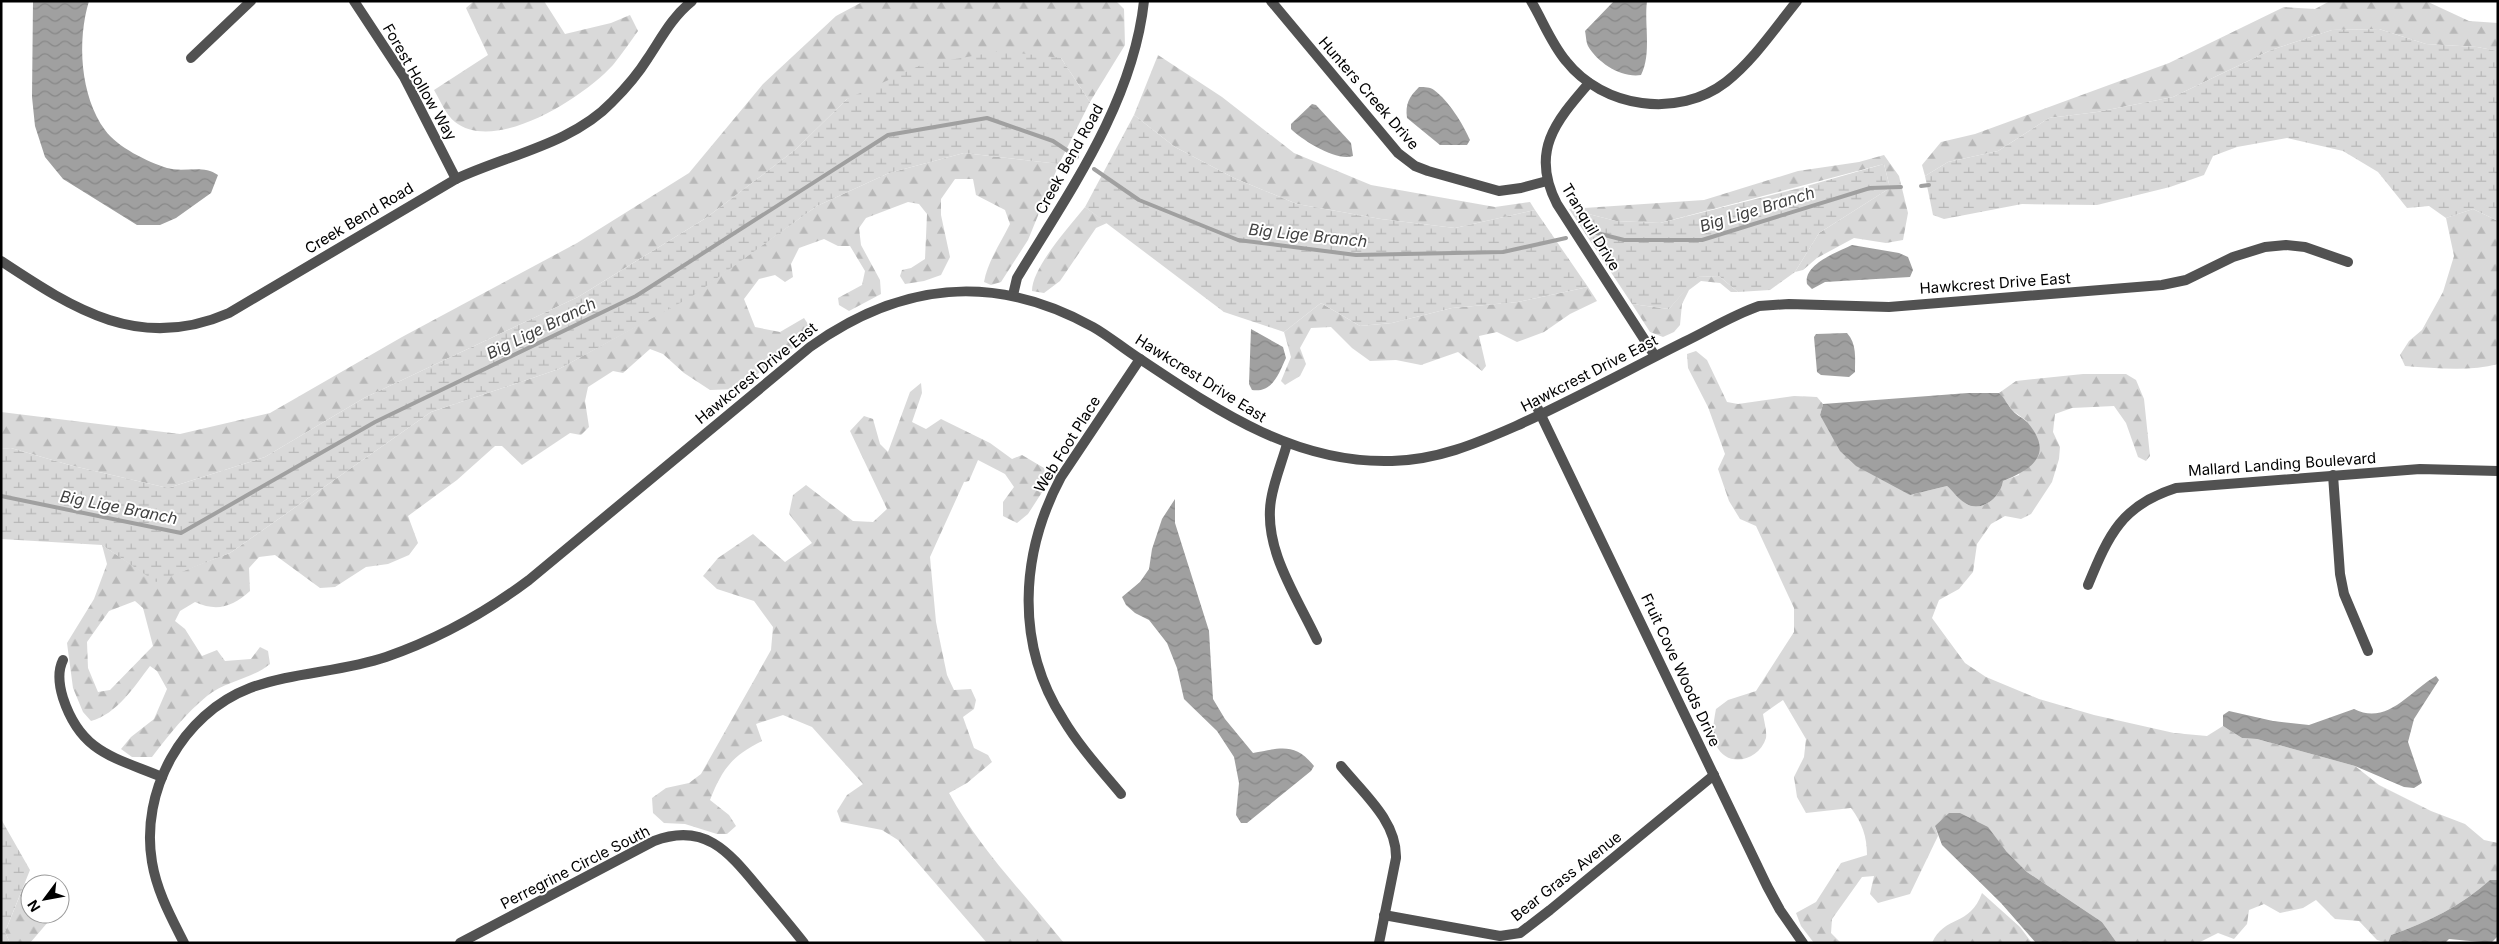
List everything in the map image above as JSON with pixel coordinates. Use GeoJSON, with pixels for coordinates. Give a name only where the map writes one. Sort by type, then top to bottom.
{"type":"FeatureCollection","features":[{"type":"Feature","properties":{"kind":"street"},"geometry":{"type":"LineString","coordinates":[[191,58],[250,1]]}},
{"type":"Feature","properties":{"kind":"street","name":"Forest Hollow Way"},"geometry":{"type":"LineString","coordinates":[[354,1],[404,77],[456,178]]}},
{"type":"Feature","properties":{"kind":"street","name":"Creek Bend Road"},"geometry":{"type":"LineString","coordinates":[[1,261],[79,309],[96,317],[132,327],[151,329],[192,326],[229,313],[456,178],[565,135],[590,121],[611,104],[630,83],[667,27],[692,1]]}},
{"type":"Feature","properties":{"kind":"street","name":"Creek Bend Road"},"geometry":{"type":"LineString","coordinates":[[1013,295],[1018,278],[1095,147],[1111,115],[1130,66],[1144,1]]}},
{"type":"Feature","properties":{"kind":"street","name":"Hunters Creek Drive"},"geometry":{"type":"LineString","coordinates":[[1271,1],[1398,153],[1415,166],[1499,191],[1515,190],[1548,181]]}},
{"type":"Feature","properties":{"kind":"street"},"geometry":{"type":"LineString","coordinates":[[1531,1],[1566,61],[1589,84],[1605,94],[1643,104],[1661,104],[1695,98],[1726,82],[1740,70],[1797,1]]}},
{"type":"Feature","properties":{"kind":"street","name":"Tranquil Drive"},"geometry":{"type":"LineString","coordinates":[[1589,84],[1553,128],[1546,149],[1548,181],[1557,204],[1655,356]]}},
{"type":"Feature","properties":{"kind":"street","name":"Hawkcrest Drive East"},"geometry":{"type":"LineString","coordinates":[[184,943],[158,889],[152,861],[151,819],[162,777],[175,751],[195,725],[233,696],[270,682],[347,668],[385,657],[452,630],[480,614],[529,580],[810,346],[851,320],[897,301],[940,291],[982,290],[1013,295],[1064,312],[1095,328],[1228,416],[1287,444],[1331,457],[1365,461],[1419,459],[1472,446],[1538,411],[1748,310],[1771,304],[1889,307],[2162,285],[2202,274],[2249,251],[2286,245],[2318,250],[2348,262]]}},
{"type":"Feature","properties":{"kind":"street","name":"Web Foot Place"},"geometry":{"type":"LineString","coordinates":[[1121,794],[1076,740],[1050,696],[1036,659],[1031,637],[1028,594],[1035,542],[1052,495],[1066,469],[1140,359]]}},
{"type":"Feature","properties":{"kind":"street","name":"Fruit Cove Woods Drive"},"geometry":{"type":"LineString","coordinates":[[1538,411],[1582,496],[1767,886],[1780,910],[1803,943]]}},
{"type":"Feature","properties":{"kind":"street"},"geometry":{"type":"LineString","coordinates":[[1287,444],[1271,499],[1271,533],[1278,558],[1317,640]]}},
{"type":"Feature","properties":{"kind":"street","name":"Mallard Landing Boulevard"},"geometry":{"type":"LineString","coordinates":[[2088,584],[2104,544],[2114,529],[2134,508],[2162,492],[2192,485],[2420,469],[2462,468],[2498,471]]}},
{"type":"Feature","properties":{"kind":"street"},"geometry":{"type":"LineString","coordinates":[[2333,476],[2343,587],[2351,613],[2368,651]]}},
{"type":"Feature","properties":{"kind":"street"},"geometry":{"type":"LineString","coordinates":[[63,660],[59,674],[62,693],[74,725],[84,738],[106,754],[162,777]]}},
{"type":"Feature","properties":{"kind":"street"},"geometry":{"type":"LineString","coordinates":[[1341,766],[1388,824],[1393,834],[1396,858],[1379,943]]}},
{"type":"Feature","properties":{"kind":"street","name":"Bear Grass Avenue"},"geometry":{"type":"LineString","coordinates":[[1384,915],[1500,936],[1520,933],[1714,775]]}},
{"type":"Feature","properties":{"kind":"street","name":"Perregrine Circle South"},"geometry":{"type":"LineString","coordinates":[[465,942],[654,841],[684,835],[704,838],[730,853],[804,943]]}},
{"type":"Feature","properties":{"kind":"green space"},"geometry":{"type":"Polygon","coordinates":[[[474,1],[544,1],[565,34],[611,23],[630,15],[638,31],[613,65],[600,78],[561,106],[538,118],[515,126],[493,131],[472,130],[452,119],[434,90],[488,55],[466,8],[474,1]]]}},
{"type":"Feature","properties":{"kind":"green space"},"geometry":{"type":"Polygon","coordinates":[[[864,1],[1116,1],[1124,9],[1125,45],[1090,102],[1061,58],[847,99],[795,150],[706,218],[578,297],[364,398],[265,457],[168,488],[73,466],[11,448],[1,449],[1,412],[180,434],[270,413],[402,337],[577,243],[689,173],[763,84],[836,16],[864,1]]]}},
{"type":"Feature","properties":{"kind":"green space"},"geometry":{"type":"Polygon","coordinates":[[[2330,1],[2426,1],[2469,21],[2498,23],[2498,51],[2477,47],[2426,44],[2379,29],[2332,30],[2271,50],[2173,97],[2097,112],[2049,118],[1998,151],[1948,162],[1925,176],[1922,165],[1941,142],[1975,134],[2169,63],[2284,7],[2315,9],[2330,1]]]}},
{"type":"Feature","properties":{"kind":"green space"},"geometry":{"type":"Polygon","coordinates":[[[2379,29],[2426,44],[2477,47],[2498,51],[2498,221],[2473,209],[2446,218],[2429,206],[2407,208],[2378,172],[2343,151],[2287,138],[2237,147],[2213,156],[2204,175],[2170,187],[2097,205],[2022,204],[1944,219],[1933,215],[1925,176],[1948,162],[1998,151],[2049,118],[2097,112],[2173,97],[2271,50],[2332,30],[2379,29]]]}},
{"type":"Feature","properties":{"kind":"green space"},"geometry":{"type":"Polygon","coordinates":[[[1001,51],[1061,58],[1090,102],[1059,164],[964,153],[889,173],[817,206],[691,297],[559,369],[431,412],[230,553],[156,582],[102,545],[1,539],[1,449],[11,448],[73,466],[168,488],[265,457],[364,398],[578,297],[706,218],[795,150],[847,99],[921,65],[1001,51]]]}},
{"type":"Feature","properties":{"kind":"green space"},"geometry":{"type":"Polygon","coordinates":[[[1158,55],[1222,97],[1294,153],[1371,185],[1495,207],[1530,202],[1535,210],[1455,228],[1381,219],[1297,204],[1234,178],[1175,147],[1134,115],[1158,55]]]}},
{"type":"Feature","properties":{"kind":"green space"},"geometry":{"type":"Polygon","coordinates":[[[1134,115],[1175,147],[1234,178],[1297,204],[1381,219],[1455,228],[1535,210],[1588,287],[1518,302],[1452,308],[1392,323],[1360,326],[1321,303],[1284,332],[1224,312],[1085,207],[1134,115]]]}},
{"type":"Feature","properties":{"kind":"green space"},"geometry":{"type":"Polygon","coordinates":[[[964,153],[1059,164],[1028,240],[1001,282],[991,285],[984,282],[991,260],[1010,224],[1005,210],[976,195],[973,179],[955,179],[941,199],[941,215],[950,257],[941,275],[924,281],[905,284],[900,276],[902,270],[911,268],[925,259],[927,214],[919,204],[908,202],[866,218],[859,228],[861,245],[880,280],[881,294],[849,311],[839,305],[838,298],[862,285],[865,271],[850,246],[838,246],[824,239],[799,248],[791,264],[793,277],[785,282],[775,275],[759,279],[744,299],[755,327],[780,332],[804,318],[810,327],[800,343],[737,389],[710,390],[684,373],[663,354],[650,349],[623,373],[613,371],[588,387],[585,401],[589,427],[581,435],[570,433],[522,465],[502,446],[495,446],[457,480],[408,516],[418,543],[409,555],[388,564],[366,567],[335,587],[320,588],[275,555],[259,557],[249,568],[250,591],[237,601],[217,607],[210,607],[195,602],[180,611],[175,621],[185,629],[202,656],[217,650],[225,661],[251,659],[260,647],[268,651],[270,664],[207,696],[185,717],[152,757],[132,757],[121,749],[131,737],[154,719],[167,689],[157,671],[150,666],[124,699],[109,712],[91,721],[83,712],[73,688],[67,643],[94,599],[107,564],[102,545],[156,581],[230,553],[431,412],[559,369],[691,296],[817,206],[889,173],[964,153]],[[135,601],[109,611],[87,642],[88,668],[98,692],[110,690],[153,646],[143,608],[135,601]]]}},
{"type":"Feature","properties":{"kind":"green space"},"geometry":{"type":"Polygon","coordinates":[[[1884,155],[1899,176],[1908,213],[1903,240],[1886,243],[1854,238],[1817,258],[1803,270],[1795,272],[1819,233],[1890,188],[1884,164],[1660,223],[1616,221],[1569,209],[1704,200],[1798,171],[1859,162],[1884,155]]]}},
{"type":"Feature","properties":{"kind":"green space"},"geometry":{"type":"Polygon","coordinates":[[[1884,164],[1890,188],[1819,233],[1795,272],[1770,290],[1738,292],[1719,276],[1697,277],[1669,309],[1632,304],[1569,209],[1616,221],[1660,223],[1800,188],[1884,164]]]}},
{"type":"Feature","properties":{"kind":"green space"},"geometry":{"type":"Polygon","coordinates":[[[1085,207],[1107,223],[1096,228],[1060,281],[1044,293],[1032,291],[1038,270],[1085,207]]]}},
{"type":"Feature","properties":{"kind":"green space"},"geometry":{"type":"Polygon","coordinates":[[[2473,209],[2498,221],[2498,364],[2464,369],[2405,366],[2400,355],[2409,341],[2422,330],[2443,292],[2454,256],[2446,218],[2473,209]]]}},
{"type":"Feature","properties":{"kind":"green space"},"geometry":{"type":"Polygon","coordinates":[[[1719,276],[1738,292],[1731,292],[1720,283],[1701,281],[1689,290],[1682,304],[1680,325],[1674,332],[1663,337],[1650,332],[1632,304],[1669,309],[1696,277],[1719,276]]]}},
{"type":"Feature","properties":{"kind":"green space"},"geometry":{"type":"Polygon","coordinates":[[[1588,287],[1597,301],[1570,314],[1544,332],[1517,342],[1497,332],[1479,336],[1486,366],[1482,371],[1458,352],[1421,365],[1396,360],[1370,361],[1352,348],[1331,327],[1311,328],[1300,348],[1306,364],[1300,376],[1285,385],[1281,381],[1291,357],[1284,332],[1321,303],[1360,326],[1392,323],[1452,308],[1518,302],[1588,287]]]}},
{"type":"Feature","properties":{"kind":"green space"},"geometry":{"type":"Polygon","coordinates":[[[1696,351],[1707,360],[1727,402],[1738,404],[1794,396],[1817,397],[1823,404],[1820,415],[1910,495],[1947,486],[1960,499],[1971,506],[1984,505],[1989,502],[1998,493],[2003,481],[2019,475],[2027,421],[2013,411],[1999,393],[2016,381],[2083,374],[2126,374],[2136,380],[2144,399],[2150,456],[2146,461],[2138,457],[2126,423],[2114,406],[2072,408],[2055,414],[2053,432],[2060,447],[2059,459],[2052,482],[2031,514],[2021,519],[2005,516],[1991,524],[1977,544],[1973,572],[1959,589],[1939,600],[1932,618],[1965,663],[1986,677],[2039,699],[2094,715],[2174,733],[2207,736],[2223,726],[2242,738],[2257,739],[2355,766],[2379,785],[2431,811],[2465,824],[2484,840],[2498,843],[2498,880],[2490,880],[2468,898],[2444,912],[2418,925],[2391,935],[2388,943],[2377,940],[2359,921],[2335,919],[2316,900],[2303,908],[2280,913],[2264,904],[2249,910],[2247,924],[2234,939],[2218,933],[2198,943],[2117,943],[2102,922],[2027,872],[2006,851],[1935,826],[1938,836],[1910,894],[1878,903],[1870,894],[1874,876],[1862,877],[1832,919],[1831,933],[1841,943],[1814,943],[1801,926],[1796,913],[1816,902],[1841,863],[1867,855],[1865,836],[1861,824],[1851,808],[1806,813],[1797,797],[1794,777],[1804,757],[1806,739],[1783,700],[1763,714],[1766,738],[1757,752],[1750,757],[1735,759],[1727,757],[1721,753],[1714,741],[1713,727],[1716,709],[1728,700],[1756,691],[1794,632],[1794,608],[1756,526],[1740,519],[1729,501],[1718,469],[1725,454],[1708,407],[1688,368],[1687,354],[1696,351]]]}},
{"type":"Feature","properties":{"kind":"green space"},"geometry":{"type":"Polygon","coordinates":[[[921,383],[922,393],[912,422],[926,429],[941,419],[990,443],[1012,459],[1022,455],[1044,468],[1048,483],[1028,514],[1017,523],[1003,516],[1003,502],[1014,487],[1005,474],[978,460],[969,481],[964,482],[930,557],[936,622],[947,675],[954,690],[971,689],[976,700],[974,709],[963,717],[974,748],[988,755],[992,762],[967,783],[949,793],[988,852],[1064,943],[987,943],[898,840],[882,830],[841,822],[837,811],[847,795],[863,784],[812,727],[783,715],[756,724],[762,741],[743,752],[729,764],[714,789],[710,800],[729,815],[736,826],[727,834],[717,834],[685,824],[664,823],[653,813],[652,798],[666,788],[689,783],[701,774],[771,650],[773,627],[754,601],[717,589],[703,576],[718,558],[753,534],[785,562],[812,543],[789,514],[793,495],[806,485],[853,521],[873,522],[887,509],[850,431],[864,416],[873,419],[880,444],[888,452],[910,392],[921,383]]]}},
{"type":"Feature","properties":{"kind":"green space"},"geometry":{"type":"Polygon","coordinates":[[[1,819],[30,870],[28,874],[20,874],[20,895],[5,932],[10,943],[1,943],[1,819]]]}},
{"type":"Feature","properties":{"kind":"green space"},"geometry":{"type":"Polygon","coordinates":[[[1982,893],[2020,927],[2032,943],[1932,943],[1943,928],[1971,911],[1982,893]]]}},
{"type":"Feature","properties":{"kind":"green space"},"geometry":{"type":"Polygon","coordinates":[[[20,895],[20,924],[46,924],[30,943],[10,943],[5,932],[20,895]]]}},
{"type":"Feature","properties":{"kind":"water"},"geometry":{"type":"Polygon","coordinates":[[[33,1],[89,1],[83,33],[83,67],[90,101],[105,130],[125,148],[159,165],[180,170],[206,170],[218,175],[211,193],[176,218],[160,225],[137,225],[63,179],[45,157],[35,126],[32,97],[33,1]]]}},
{"type":"Feature","properties":{"kind":"water"},"geometry":{"type":"Polygon","coordinates":[[[1614,1],[1647,1],[1647,48],[1641,75],[1626,74],[1611,68],[1592,52],[1587,44],[1585,31],[1614,1]]]}},
{"type":"Feature","properties":{"kind":"water"},"geometry":{"type":"Polygon","coordinates":[[[1419,87],[1432,89],[1450,106],[1470,140],[1467,145],[1440,145],[1407,118],[1409,101],[1419,87]]]}},
{"type":"Feature","properties":{"kind":"water"},"geometry":{"type":"Polygon","coordinates":[[[1312,104],[1316,105],[1351,143],[1353,156],[1338,156],[1329,153],[1303,139],[1291,129],[1291,124],[1312,104]]]}},
{"type":"Feature","properties":{"kind":"water"},"geometry":{"type":"Polygon","coordinates":[[[1852,245],[1899,253],[1908,257],[1913,270],[1910,277],[1825,282],[1812,289],[1807,284],[1810,270],[1831,255],[1852,245]]]}},
{"type":"Feature","properties":{"kind":"water"},"geometry":{"type":"Polygon","coordinates":[[[1251,329],[1283,347],[1286,358],[1274,381],[1259,390],[1252,390],[1249,384],[1251,329]]]}},
{"type":"Feature","properties":{"kind":"water"},"geometry":{"type":"Polygon","coordinates":[[[1847,333],[1854,346],[1855,372],[1849,377],[1821,375],[1817,372],[1814,337],[1816,334],[1847,333]]]}},
{"type":"Feature","properties":{"kind":"water"},"geometry":{"type":"Polygon","coordinates":[[[1968,393],[1999,393],[2015,413],[2028,423],[2036,434],[2039,443],[2039,452],[2031,466],[2003,481],[1998,493],[1984,505],[1971,506],[1962,501],[1947,486],[1910,495],[1856,466],[1840,451],[1820,415],[1823,404],[1968,393]]]}},
{"type":"Feature","properties":{"kind":"water"},"geometry":{"type":"Polygon","coordinates":[[[1175,499],[1175,523],[1209,631],[1213,699],[1225,719],[1253,753],[1279,749],[1293,750],[1307,758],[1314,766],[1311,771],[1247,823],[1241,823],[1236,815],[1239,783],[1234,757],[1217,731],[1184,699],[1177,668],[1167,643],[1149,620],[1135,613],[1126,605],[1122,597],[1140,582],[1149,569],[1152,549],[1162,519],[1175,499]]]}},
{"type":"Feature","properties":{"kind":"water"},"geometry":{"type":"Polygon","coordinates":[[[2436,676],[2439,680],[2414,719],[2408,742],[2422,783],[2414,788],[2404,787],[2355,766],[2257,739],[2242,738],[2223,726],[2223,715],[2229,711],[2273,721],[2309,725],[2354,709],[2366,713],[2377,713],[2388,710],[2398,704],[2436,676]]]}},
{"type":"Feature","properties":{"kind":"water"},"geometry":{"type":"Polygon","coordinates":[[[1949,813],[1960,813],[1988,827],[2006,851],[2027,872],[2102,922],[2117,943],[2036,943],[2001,903],[1942,845],[1935,826],[1949,813]]]}},
{"type":"Feature","properties":{"kind":"water"},"geometry":{"type":"Polygon","coordinates":[[[2490,880],[2498,880],[2498,936],[2491,943],[2449,939],[2445,943],[2388,943],[2391,935],[2418,925],[2444,912],[2468,898],[2490,880]]]}},
{"type":"Feature","properties":{"kind":"waterway","name":"Big Lige Branch"},"geometry":{"type":"LineString","coordinates":[[1,496],[181,533],[375,422],[636,296],[888,135],[987,118],[1053,141],[1077,157]]}},
{"type":"Feature","properties":{"kind":"waterway","name":"Big Lige Branch"},"geometry":{"type":"LineString","coordinates":[[1094,169],[1139,200],[1238,240],[1356,255],[1503,252],[1566,238]]}},
{"type":"Feature","properties":{"kind":"waterway","name":"Big Lige Branch"},"geometry":{"type":"LineString","coordinates":[[1921,186],[1929,185]]}},
{"type":"Feature","properties":{"kind":"waterway","name":"Big Lige Branch"},"geometry":{"type":"LineString","coordinates":[[1589,231],[1624,240],[1702,240],[1870,188],[1901,187]]}}]}
